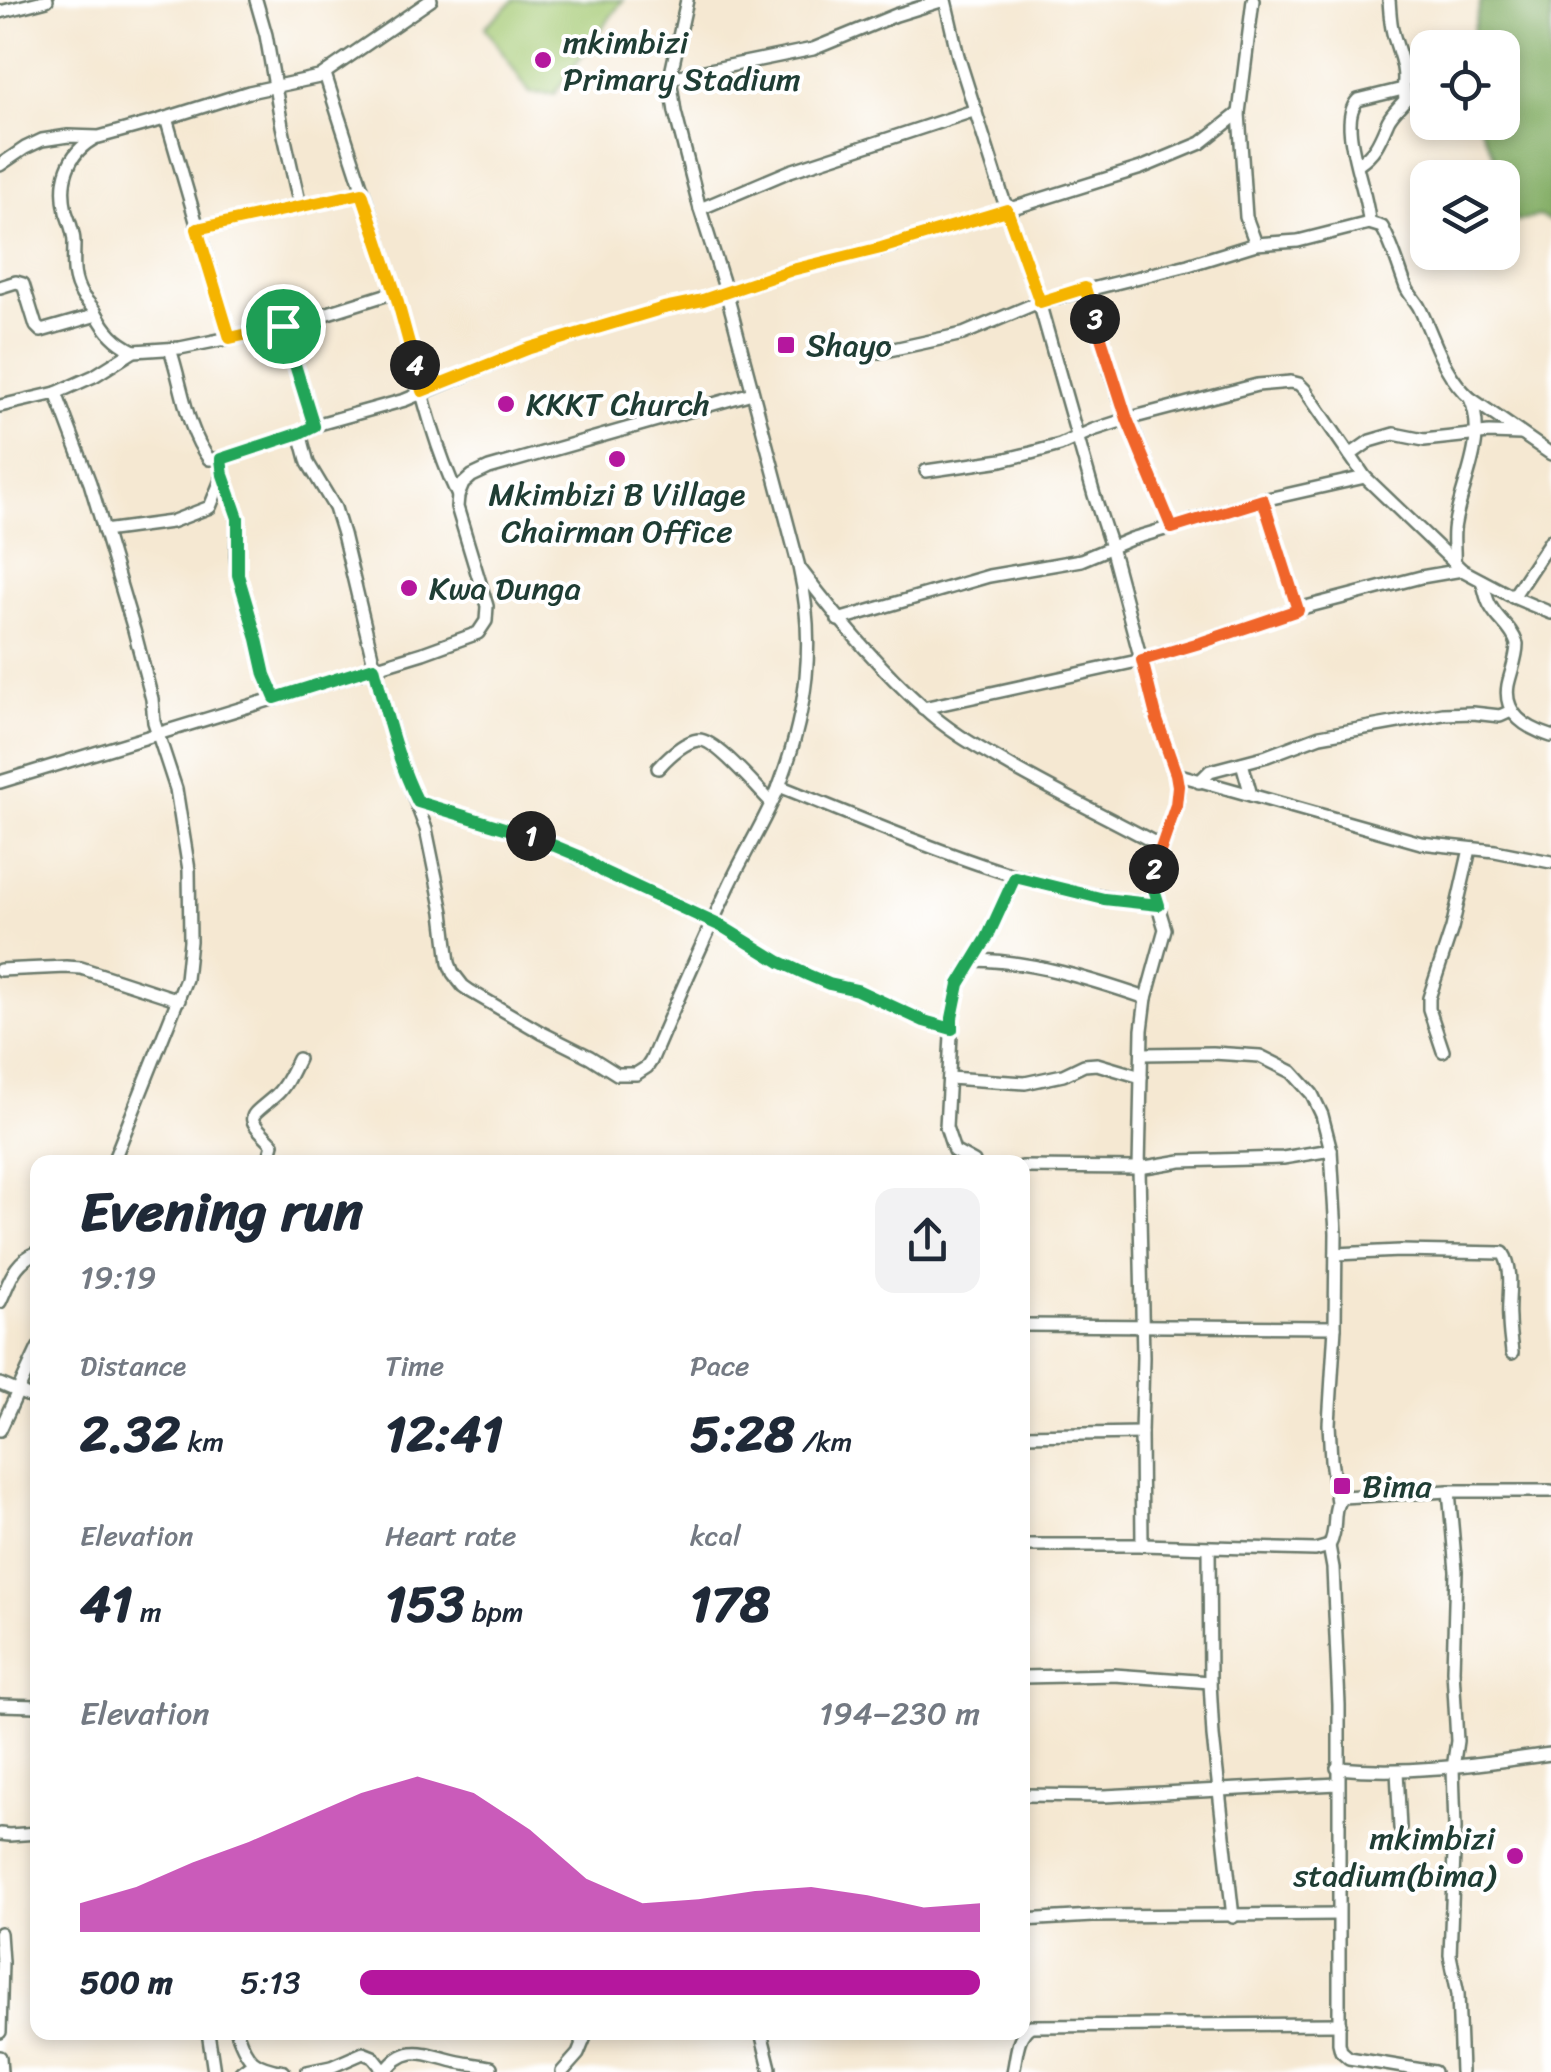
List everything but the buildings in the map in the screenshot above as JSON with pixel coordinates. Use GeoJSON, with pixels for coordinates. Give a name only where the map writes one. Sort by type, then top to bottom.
{"type":"FeatureCollection","features":[{"type":"Feature","properties":{"kind":"street"},"geometry":{"type":"LineString","coordinates":[[0,12],[47,0]]}},
{"type":"Feature","properties":{"kind":"street"},"geometry":{"type":"LineString","coordinates":[[256,0],[300,206]]}},
{"type":"Feature","properties":{"kind":"street"},"geometry":{"type":"LineString","coordinates":[[0,165],[42,140],[99,136],[325,74],[431,0]]}},
{"type":"Feature","properties":{"kind":"street"},"geometry":{"type":"LineString","coordinates":[[300,433],[308,463],[328,495],[343,534],[393,737],[426,828],[449,963],[458,982],[617,1074],[636,1074],[648,1067],[779,786],[799,716],[809,634],[798,567],[675,112],[670,78],[687,0]]}},
{"type":"Feature","properties":{"kind":"street"},"geometry":{"type":"LineString","coordinates":[[670,78],[813,49],[945,0],[958,56],[1040,302],[1157,720],[1176,774],[1178,796],[1155,866],[1153,883],[1165,929],[1146,998],[1142,1054],[1142,1545]]}},
{"type":"Feature","properties":{"kind":"street"},"geometry":{"type":"LineString","coordinates":[[1253,0],[1239,112],[1246,217],[1256,244]]}},
{"type":"Feature","properties":{"kind":"street"},"geometry":{"type":"LineString","coordinates":[[1358,164],[1370,156],[1391,115],[1405,100],[1389,0]]}},
{"type":"Feature","properties":{"kind":"street"},"geometry":{"type":"LineString","coordinates":[[0,782],[455,643],[478,634],[486,621],[487,606],[459,514],[458,496],[325,74]]}},
{"type":"Feature","properties":{"kind":"street"},"geometry":{"type":"LineString","coordinates":[[1368,223],[1349,123],[1353,105],[1370,96],[1400,91],[1404,86]]}},
{"type":"Feature","properties":{"kind":"street"},"geometry":{"type":"LineString","coordinates":[[700,209],[790,171],[976,110]]}},
{"type":"Feature","properties":{"kind":"street"},"geometry":{"type":"LineString","coordinates":[[170,349],[204,452],[209,458],[221,459],[314,426],[383,408],[530,348],[792,270],[881,248],[1142,168],[1189,149],[1239,112]]}},
{"type":"Feature","properties":{"kind":"street"},"geometry":{"type":"LineString","coordinates":[[166,118],[230,338]]}},
{"type":"Feature","properties":{"kind":"street"},"geometry":{"type":"LineString","coordinates":[[99,136],[77,150],[64,176],[66,210],[74,238],[74,275],[80,293],[108,334],[134,351]]}},
{"type":"Feature","properties":{"kind":"street"},"geometry":{"type":"LineString","coordinates":[[197,229],[362,193]]}},
{"type":"Feature","properties":{"kind":"street"},"geometry":{"type":"LineString","coordinates":[[880,352],[963,334],[1085,288],[1188,265],[1256,244],[1298,241],[1368,223],[1382,227],[1408,292],[1458,387],[1551,454]]}},
{"type":"Feature","properties":{"kind":"street"},"geometry":{"type":"LineString","coordinates":[[0,287],[23,284],[40,330],[97,315]]}},
{"type":"Feature","properties":{"kind":"street"},"geometry":{"type":"LineString","coordinates":[[1085,288],[1127,419],[1172,528]]}},
{"type":"Feature","properties":{"kind":"street"},"geometry":{"type":"LineString","coordinates":[[0,406],[56,393],[94,376],[134,351],[230,338],[395,292]]}},
{"type":"Feature","properties":{"kind":"street"},"geometry":{"type":"LineString","coordinates":[[283,326],[314,426]]}},
{"type":"Feature","properties":{"kind":"street"},"geometry":{"type":"LineString","coordinates":[[926,471],[1002,460],[1127,419],[1242,389],[1291,382],[1305,390],[1365,477],[1458,567],[1551,613]]}},
{"type":"Feature","properties":{"kind":"street"},"geometry":{"type":"LineString","coordinates":[[458,496],[463,484],[489,468],[752,392]]}},
{"type":"Feature","properties":{"kind":"street"},"geometry":{"type":"LineString","coordinates":[[56,393],[79,449],[134,630],[154,722],[176,789],[189,870],[189,964],[179,1000],[116,1155]]}},
{"type":"Feature","properties":{"kind":"street"},"geometry":{"type":"LineString","coordinates":[[1458,567],[1454,525],[1470,472],[1476,434],[1470,398]]}},
{"type":"Feature","properties":{"kind":"street"},"geometry":{"type":"LineString","coordinates":[[1350,455],[1384,435],[1424,440],[1521,434]]}},
{"type":"Feature","properties":{"kind":"street"},"geometry":{"type":"LineString","coordinates":[[221,459],[237,515],[238,575],[275,698]]}},
{"type":"Feature","properties":{"kind":"street"},"geometry":{"type":"LineString","coordinates":[[104,531],[172,522],[210,507],[223,475]]}},
{"type":"Feature","properties":{"kind":"street"},"geometry":{"type":"LineString","coordinates":[[838,620],[990,576],[1081,560],[1131,539],[1263,500],[1365,477]]}},
{"type":"Feature","properties":{"kind":"street"},"geometry":{"type":"LineString","coordinates":[[1263,500],[1298,610]]}},
{"type":"Feature","properties":{"kind":"street"},"geometry":{"type":"LineString","coordinates":[[1513,597],[1551,540]]}},
{"type":"Feature","properties":{"kind":"street"},"geometry":{"type":"LineString","coordinates":[[798,567],[838,620],[924,708],[972,744],[1161,846]]}},
{"type":"Feature","properties":{"kind":"street"},"geometry":{"type":"LineString","coordinates":[[924,708],[1142,660],[1298,610],[1458,567]]}},
{"type":"Feature","properties":{"kind":"street"},"geometry":{"type":"LineString","coordinates":[[1482,581],[1492,610],[1506,623],[1518,644],[1507,695],[1511,711],[1523,724],[1551,736]]}},
{"type":"Feature","properties":{"kind":"street"},"geometry":{"type":"LineString","coordinates":[[1199,782],[1210,771],[1320,736],[1443,714],[1500,716],[1511,711]]}},
{"type":"Feature","properties":{"kind":"street"},"geometry":{"type":"LineString","coordinates":[[658,768],[674,752],[696,740],[705,741],[771,802]]}},
{"type":"Feature","properties":{"kind":"street"},"geometry":{"type":"LineString","coordinates":[[1242,763],[1251,794]]}},
{"type":"Feature","properties":{"kind":"street"},"geometry":{"type":"LineString","coordinates":[[1176,774],[1421,843],[1495,850],[1551,862]]}},
{"type":"Feature","properties":{"kind":"street"},"geometry":{"type":"LineString","coordinates":[[779,786],[1015,877],[1104,899],[1159,905]]}},
{"type":"Feature","properties":{"kind":"street"},"geometry":{"type":"LineString","coordinates":[[418,802],[555,845],[808,975],[857,990],[924,1021],[952,1029]]}},
{"type":"Feature","properties":{"kind":"street"},"geometry":{"type":"LineString","coordinates":[[1443,1051],[1429,998],[1452,928],[1470,849]]}},
{"type":"Feature","properties":{"kind":"street"},"geometry":{"type":"LineString","coordinates":[[961,1155],[954,1151],[946,1127],[952,1018],[959,984],[1015,877]]}},
{"type":"Feature","properties":{"kind":"street"},"geometry":{"type":"LineString","coordinates":[[974,960],[1072,974],[1146,998]]}},
{"type":"Feature","properties":{"kind":"street"},"geometry":{"type":"LineString","coordinates":[[0,970],[81,968],[179,1000]]}},
{"type":"Feature","properties":{"kind":"street"},"geometry":{"type":"LineString","coordinates":[[1142,1054],[1260,1056],[1292,1072],[1312,1094],[1322,1114],[1331,1150],[1336,1254],[1329,1424],[1336,1502],[1335,1536],[1330,1546],[1339,1705],[1339,2042],[1346,2056],[1391,2069],[1434,2072]]}},
{"type":"Feature","properties":{"kind":"street"},"geometry":{"type":"LineString","coordinates":[[270,1155],[272,1144],[252,1122],[254,1115],[279,1093],[298,1059]]}},
{"type":"Feature","properties":{"kind":"street"},"geometry":{"type":"LineString","coordinates":[[949,1078],[1025,1083],[1096,1064],[1141,1077]]}},
{"type":"Feature","properties":{"kind":"street"},"geometry":{"type":"LineString","coordinates":[[1030,1166],[1139,1168],[1181,1161],[1283,1158],[1331,1150]]}},
{"type":"Feature","properties":{"kind":"street"},"geometry":{"type":"LineString","coordinates":[[1336,1254],[1503,1253],[1510,1278],[1508,1316],[1512,1353]]}},
{"type":"Feature","properties":{"kind":"street"},"geometry":{"type":"LineString","coordinates":[[0,1302],[16,1267],[30,1255]]}},
{"type":"Feature","properties":{"kind":"street"},"geometry":{"type":"LineString","coordinates":[[1030,1325],[1334,1326]]}},
{"type":"Feature","properties":{"kind":"street"},"geometry":{"type":"LineString","coordinates":[[0,1430],[30,1367]]}},
{"type":"Feature","properties":{"kind":"street"},"geometry":{"type":"LineString","coordinates":[[0,1384],[30,1397]]}},
{"type":"Feature","properties":{"kind":"street"},"geometry":{"type":"LineString","coordinates":[[1030,1435],[1141,1433]]}},
{"type":"Feature","properties":{"kind":"street"},"geometry":{"type":"LineString","coordinates":[[1336,1502],[1345,1496],[1449,1490],[1551,1491]]}},
{"type":"Feature","properties":{"kind":"street"},"geometry":{"type":"LineString","coordinates":[[1449,1490],[1456,1571],[1453,1670],[1457,1742],[1453,1768],[1456,1828],[1450,1955],[1460,2010],[1461,2072]]}},
{"type":"Feature","properties":{"kind":"street"},"geometry":{"type":"LineString","coordinates":[[1030,1545],[1315,1550],[1330,1546]]}},
{"type":"Feature","properties":{"kind":"street"},"geometry":{"type":"LineString","coordinates":[[1209,1548],[1210,1682],[1233,1917]]}},
{"type":"Feature","properties":{"kind":"street"},"geometry":{"type":"LineString","coordinates":[[1030,1677],[1114,1676],[1210,1682]]}},
{"type":"Feature","properties":{"kind":"street"},"geometry":{"type":"LineString","coordinates":[[0,1705],[30,1706]]}},
{"type":"Feature","properties":{"kind":"street"},"geometry":{"type":"LineString","coordinates":[[1337,1768],[1453,1768],[1551,1754]]}},
{"type":"Feature","properties":{"kind":"street"},"geometry":{"type":"LineString","coordinates":[[1397,1771],[1400,1828]]}},
{"type":"Feature","properties":{"kind":"street"},"geometry":{"type":"LineString","coordinates":[[1030,1795],[1104,1796],[1338,1784]]}},
{"type":"Feature","properties":{"kind":"street"},"geometry":{"type":"LineString","coordinates":[[0,1834],[30,1835]]}},
{"type":"Feature","properties":{"kind":"street"},"geometry":{"type":"LineString","coordinates":[[1030,1920],[1338,1914]]}},
{"type":"Feature","properties":{"kind":"street"},"geometry":{"type":"LineString","coordinates":[[0,1933],[0,2032]]}},
{"type":"Feature","properties":{"kind":"street"},"geometry":{"type":"LineString","coordinates":[[1030,2027],[1340,2024]]}},
{"type":"Feature","properties":{"kind":"street"},"geometry":{"type":"LineString","coordinates":[[209,2040],[214,2072]]}},
{"type":"Feature","properties":{"kind":"street"},"geometry":{"type":"LineString","coordinates":[[240,2040],[254,2063],[284,2072]]}},
{"type":"Feature","properties":{"kind":"street"},"geometry":{"type":"LineString","coordinates":[[562,2072],[578,2054],[584,2040]]}},
{"type":"Feature","properties":{"kind":"street"},"geometry":{"type":"LineString","coordinates":[[763,2040],[770,2068]]}},
{"type":"Feature","properties":{"kind":"street"},"geometry":{"type":"LineString","coordinates":[[1014,2072],[1020,2040]]}},
{"type":"Feature","properties":{"kind":"street"},"geometry":{"type":"LineString","coordinates":[[307,2072],[332,2068],[363,2053],[373,2057],[385,2072],[398,2057],[414,2053],[491,2066]]}},
{"type":"Feature","properties":{"kind":"street"},"geometry":{"type":"LineString","coordinates":[[0,2057],[1,2072]]}},
{"type":"Feature","properties":{"kind":"street"},"geometry":{"type":"LineString","coordinates":[[241,2072],[254,2063]]}},
{"type":"Feature","properties":{"kind":"green space","name":"mkimbizi Primary Stadium"},"geometry":{"type":"Polygon","coordinates":[[[514,0],[623,0],[554,94],[530,93],[485,27],[514,0]]]}},
{"type":"Feature","properties":{"kind":"green space"},"geometry":{"type":"Polygon","coordinates":[[[1481,0],[1551,0],[1551,222],[1539,216],[1520,220],[1520,160],[1496,160],[1486,140],[1520,140],[1520,30],[1474,30],[1481,0]]]}},
{"type":"Feature","properties":{"kind":"place","name":"mkimbizi Primary Stadium"},"geometry":{"type":"Point","coordinates":[543,60]}},
{"type":"Feature","properties":{"kind":"place","name":"Shayo"},"geometry":{"type":"Point","coordinates":[786,345]}},
{"type":"Feature","properties":{"kind":"place","name":"KKKT Church"},"geometry":{"type":"Point","coordinates":[506,404]}},
{"type":"Feature","properties":{"kind":"place","name":"Mkimbizi B Village Chairman Office"},"geometry":{"type":"Point","coordinates":[617,459]}},
{"type":"Feature","properties":{"kind":"place","name":"Kwa Dunga"},"geometry":{"type":"Point","coordinates":[409,588]}},
{"type":"Feature","properties":{"kind":"place","name":"Bima"},"geometry":{"type":"Point","coordinates":[1342,1486]}},
{"type":"Feature","properties":{"kind":"place","name":"mkimbizi stadium(bima)"},"geometry":{"type":"Point","coordinates":[1515,1856]}},
{"type":"Feature","properties":{"kind":"route"},"geometry":{"type":"LineString","coordinates":[[362,193],[422,391],[530,348],[1007,210],[1040,302],[1085,288],[1127,419],[1172,528],[1263,500],[1298,610],[1142,660],[1178,786],[1176,805],[1153,875],[1159,905],[1104,899],[1015,877],[987,938],[959,984],[952,1029],[924,1021],[857,990],[808,975],[723,927],[565,850],[515,830],[418,802],[393,737],[374,667],[275,698],[238,575],[238,518],[221,459],[314,426],[283,326],[230,338],[197,229],[362,193]]}}]}
